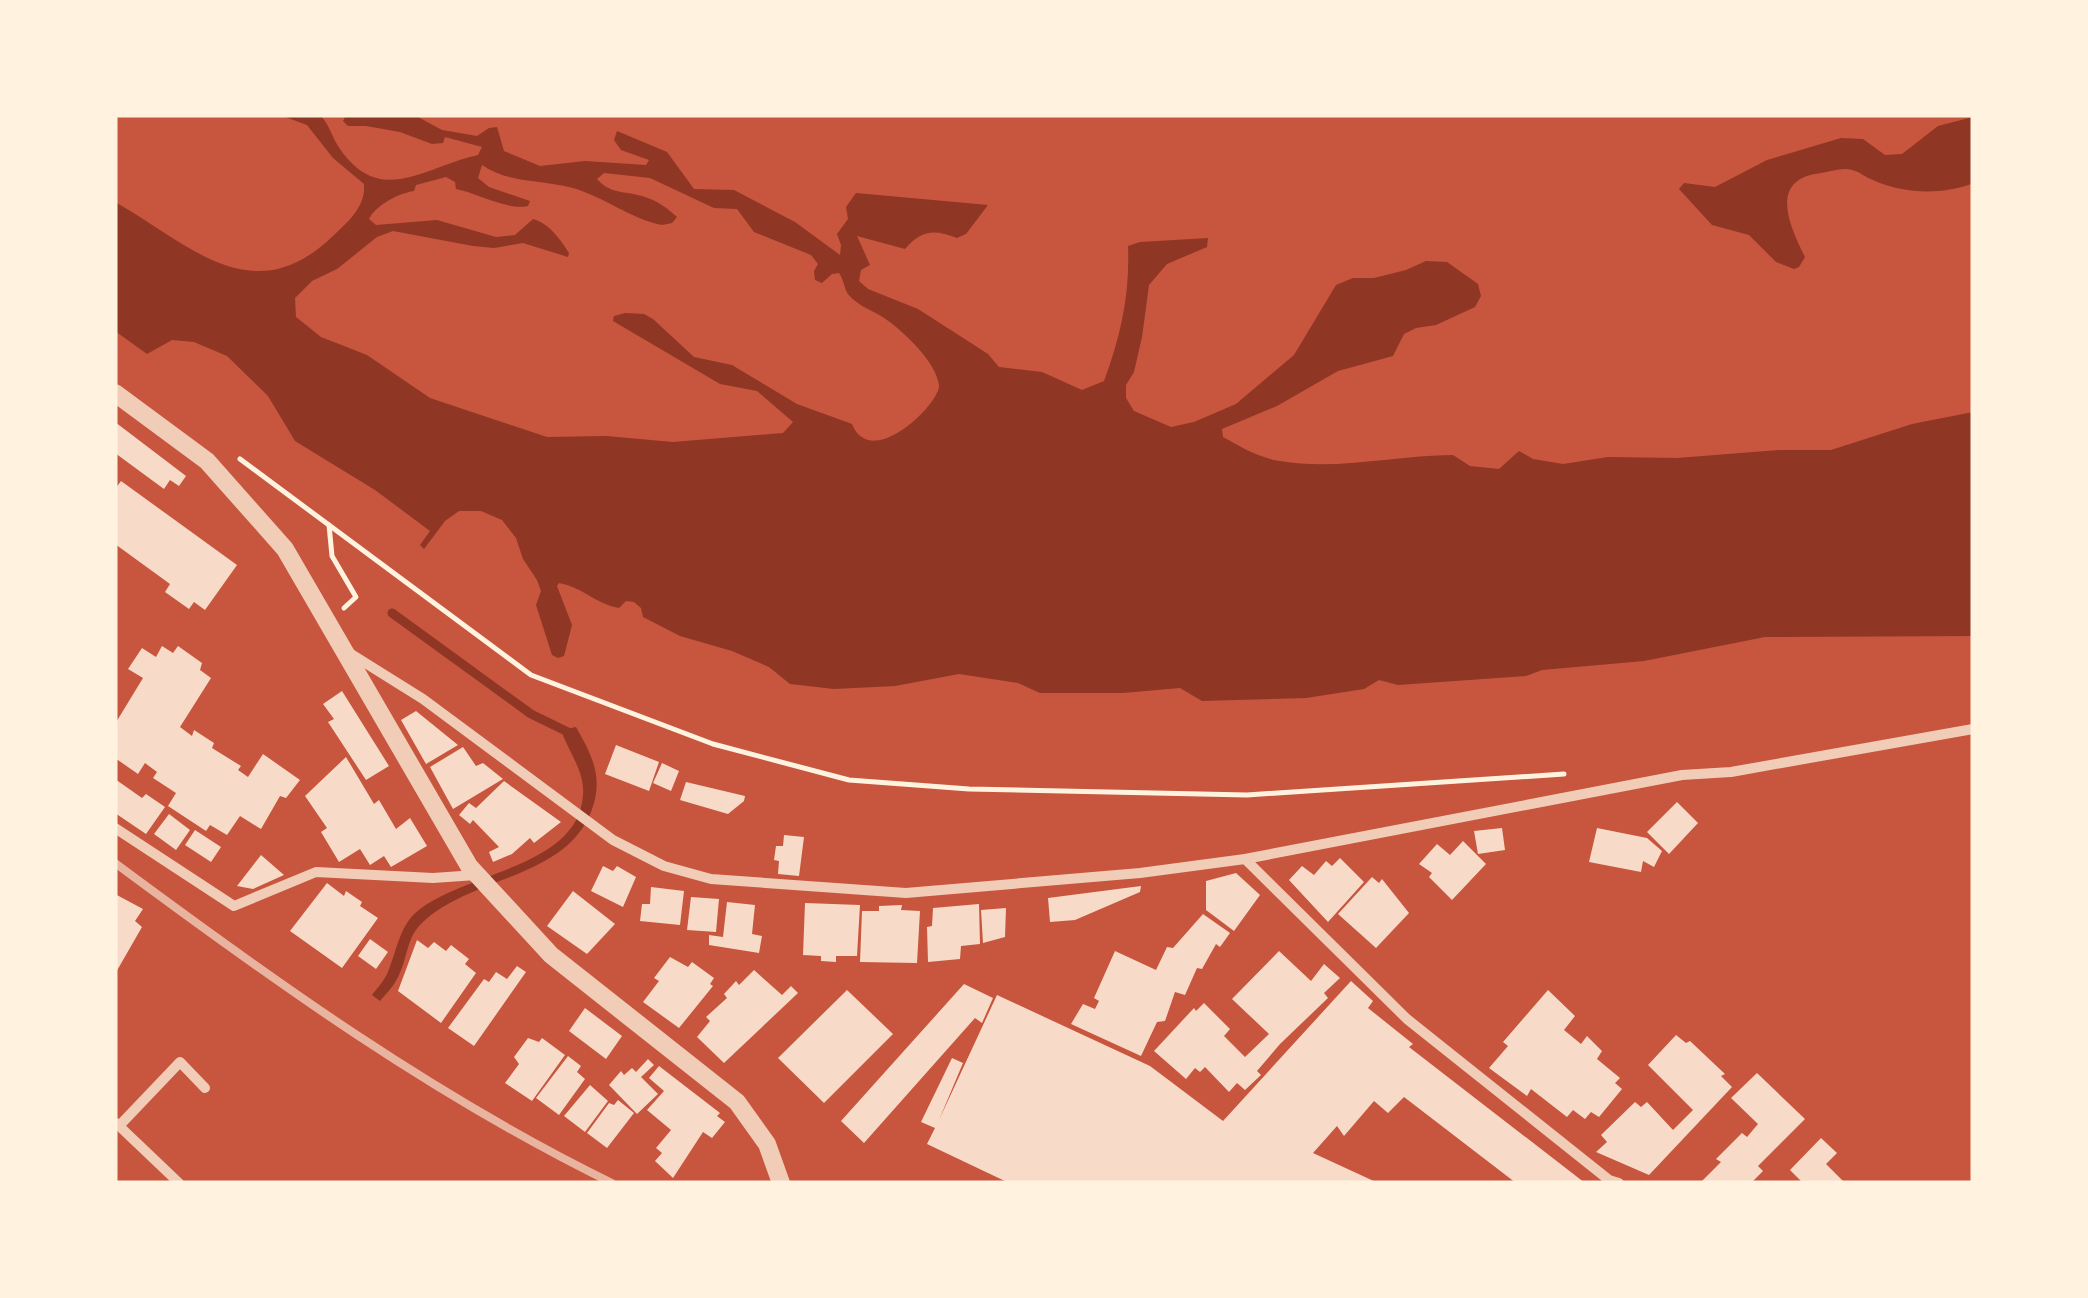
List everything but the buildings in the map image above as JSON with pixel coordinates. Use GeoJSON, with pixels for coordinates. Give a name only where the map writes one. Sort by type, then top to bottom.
{"type":"FeatureCollection","features":[{"type":"Feature","properties":{"kind":"street"},"geometry":{"type":"LineString","coordinates":[[115,394],[208,461],[284,549],[469,866],[551,956],[738,1102],[767,1144],[782,1183]]}},
{"type":"Feature","properties":{"kind":"street"},"geometry":{"type":"LineString","coordinates":[[343,650],[424,699],[613,840],[664,866],[711,880],[906,892],[1140,873],[1245,859],[1682,775],[1730,772],[1973,730]]}},
{"type":"Feature","properties":{"kind":"street"},"geometry":{"type":"LineString","coordinates":[[115,828],[234,906],[316,872],[433,878],[477,875]]}},
{"type":"Feature","properties":{"kind":"street"},"geometry":{"type":"LineString","coordinates":[[1245,859],[1406,1019],[1609,1180],[1620,1183]]}},
{"type":"Feature","properties":{"kind":"street"},"geometry":{"type":"LineString","coordinates":[[179,1183],[117,1124],[180,1062],[205,1088]]}},
{"type":"Feature","properties":{"kind":"path"},"geometry":{"type":"LineString","coordinates":[[238,457],[532,675],[713,744],[848,780],[969,788],[1247,795],[1574,774]]}},
{"type":"Feature","properties":{"kind":"path"},"geometry":{"type":"LineString","coordinates":[[328,624],[356,597],[332,556],[329,524]]}},
{"type":"Feature","properties":{"kind":"shaded area"},"geometry":{"type":"Polygon","coordinates":[[[280,115],[320,115],[356,167],[388,180],[478,155],[482,147],[445,137],[443,143],[432,144],[400,132],[348,126],[343,121],[346,115],[418,117],[442,130],[477,136],[497,127],[504,151],[540,166],[585,161],[646,165],[649,160],[621,150],[614,140],[617,131],[667,152],[694,189],[734,190],[795,222],[840,255],[837,234],[848,219],[846,207],[856,193],[988,205],[966,234],[957,238],[928,233],[905,249],[857,236],[870,265],[861,270],[859,281],[868,289],[918,309],[988,354],[999,367],[1042,372],[1082,390],[1104,381],[1110,364],[1126,298],[1128,246],[1208,238],[1207,247],[1167,264],[1149,285],[1134,372],[1126,385],[1126,398],[1134,411],[1171,427],[1236,404],[1294,355],[1336,285],[1353,278],[1374,278],[1406,270],[1426,261],[1447,262],[1478,284],[1481,296],[1475,307],[1404,334],[1393,356],[1338,371],[1277,406],[1222,429],[1223,437],[1237,445],[1280,461],[1323,464],[1453,455],[1470,466],[1499,469],[1519,451],[1533,459],[1563,464],[1608,457],[1677,458],[1831,450],[1912,424],[1973,412],[1973,636],[1765,637],[1644,661],[1542,670],[1526,676],[1398,685],[1379,680],[1364,689],[1306,698],[1202,701],[1180,688],[1040,693],[1018,683],[959,674],[895,686],[834,689],[790,684],[769,667],[680,636],[643,617],[634,602],[626,601],[619,608],[611,606],[559,583],[572,625],[564,656],[558,658],[552,655],[536,605],[541,591],[537,580],[523,559],[516,538],[502,520],[481,511],[459,511],[445,521],[424,549],[420,545],[430,531],[375,490],[295,441],[268,396],[227,356],[194,342],[172,340],[147,354],[115,331],[115,202],[196,252],[249,271],[276,269],[304,258],[345,224],[359,206],[364,184],[333,158],[307,125],[280,115]],[[482,165],[478,178],[489,187],[530,201],[528,206],[502,204],[456,189],[455,182],[446,177],[416,185],[414,191],[382,205],[369,219],[376,225],[437,220],[496,237],[515,235],[533,219],[554,233],[568,257],[523,243],[494,248],[393,231],[377,237],[337,269],[312,281],[295,298],[296,317],[321,337],[367,355],[430,398],[547,437],[606,436],[673,442],[783,433],[793,422],[757,391],[720,384],[613,321],[614,316],[625,313],[644,314],[694,357],[732,365],[797,404],[852,424],[861,437],[874,441],[903,429],[937,394],[937,376],[926,358],[894,326],[852,298],[839,273],[822,283],[815,280],[818,264],[811,255],[754,232],[737,209],[714,208],[650,178],[604,173],[597,179],[612,190],[652,200],[677,217],[662,225],[573,188],[493,171],[482,165]]]}},
{"type":"Feature","properties":{"kind":"shaded area"},"geometry":{"type":"Polygon","coordinates":[[[1973,117],[1971,184],[1947,190],[1909,190],[1845,169],[1804,177],[1794,184],[1787,205],[1805,257],[1794,269],[1776,262],[1749,235],[1712,225],[1679,189],[1684,183],[1715,187],[1767,160],[1841,138],[1863,139],[1885,155],[1902,154],[1938,126],[1973,117]]]}},
{"type":"Feature","properties":{"kind":"shaded area"},"geometry":{"type":"Polygon","coordinates":[[[576,727],[592,758],[597,789],[591,812],[578,834],[539,864],[466,895],[423,922],[413,934],[396,980],[380,1001],[372,995],[386,976],[413,915],[441,896],[542,853],[563,838],[577,819],[583,786],[561,730],[576,727]]]}},
{"type":"Feature","properties":{"kind":"waterway"},"geometry":{"type":"LineString","coordinates":[[392,613],[531,714],[570,733]]}},
{"type":"Feature","properties":{"kind":"railway"},"geometry":{"type":"LineString","coordinates":[[115,863],[295,993],[418,1075],[612,1183]]}}]}
